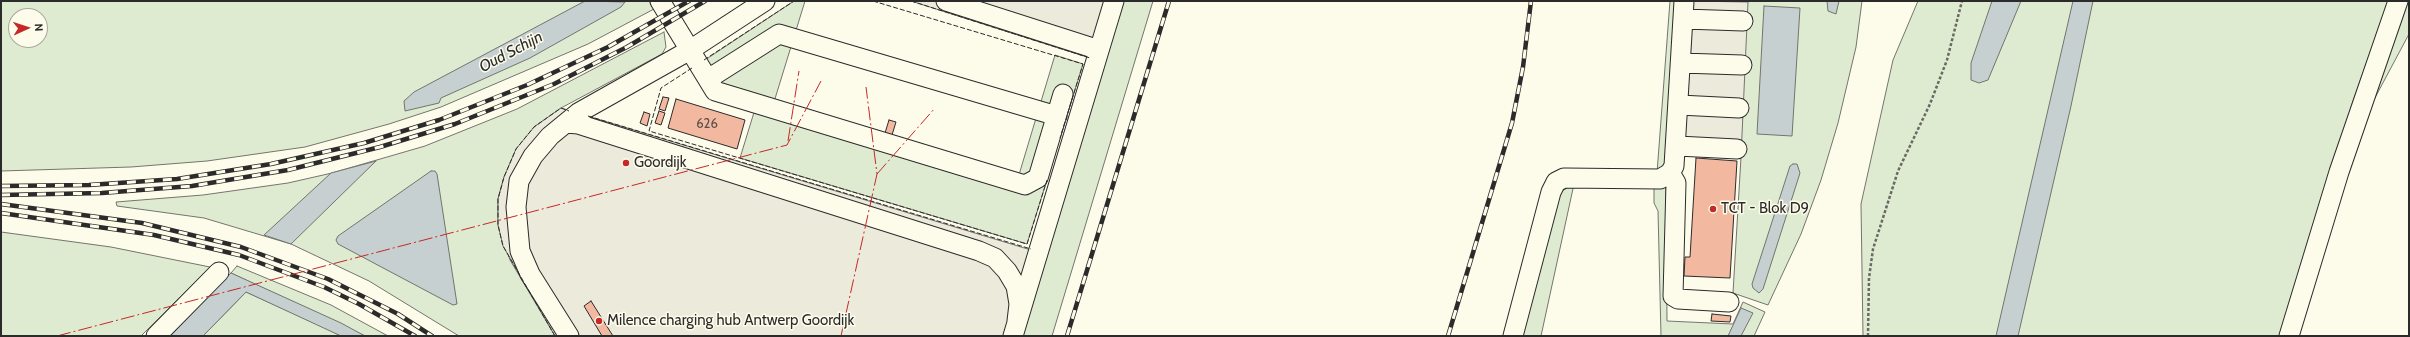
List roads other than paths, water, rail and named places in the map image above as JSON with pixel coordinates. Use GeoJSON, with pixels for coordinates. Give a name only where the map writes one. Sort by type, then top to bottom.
{"type":"FeatureCollection","features":[{"type":"Feature","properties":{"kind":"street"},"geometry":{"type":"LineString","coordinates":[[660,1],[715,90],[1025,185],[1038,178],[1064,94]]}},
{"type":"Feature","properties":{"kind":"street"},"geometry":{"type":"LineString","coordinates":[[569,336],[530,274],[520,251],[516,207],[519,181],[533,156],[550,136],[578,113],[690,50],[765,1]]}},
{"type":"Feature","properties":{"kind":"street"},"geometry":{"type":"LineString","coordinates":[[946,1],[1093,48],[1096,51],[1097,57]]}},
{"type":"Feature","properties":{"kind":"street"},"geometry":{"type":"LineString","coordinates":[[1015,329],[1114,1]]}},
{"type":"Feature","properties":{"kind":"street"},"geometry":{"type":"LineString","coordinates":[[2289,336],[2339,172],[2398,1]]}},
{"type":"Feature","properties":{"kind":"street"},"geometry":{"type":"LineString","coordinates":[[1513,336],[1551,192],[1556,182],[1564,178],[1654,179],[1665,177],[1670,173],[1674,166],[1677,146],[1684,10],[1743,21]]}},
{"type":"Feature","properties":{"kind":"street"},"geometry":{"type":"LineString","coordinates":[[708,79],[779,34],[1057,116]]}},
{"type":"Feature","properties":{"kind":"street"},"geometry":{"type":"LineString","coordinates":[[1681,63],[1742,65]]}},
{"type":"Feature","properties":{"kind":"street"},"geometry":{"type":"LineString","coordinates":[[1679,105],[1739,108]]}},
{"type":"Feature","properties":{"kind":"street"},"geometry":{"type":"LineString","coordinates":[[566,123],[578,124],[979,251],[995,258],[1007,271],[1016,286],[1018,298],[1015,329]]}},
{"type":"Feature","properties":{"kind":"street"},"geometry":{"type":"LineString","coordinates":[[1677,146],[1737,149]]}},
{"type":"Feature","properties":{"kind":"street"},"geometry":{"type":"LineString","coordinates":[[1670,173],[1676,183],[1674,296],[1678,299],[1729,302]]}},
{"type":"Feature","properties":{"kind":"street"},"geometry":{"type":"LineString","coordinates":[[156,336],[219,272]]}},
{"type":"Feature","properties":{"kind":"water","name":"Oud Schijn"},"geometry":{"type":"Polygon","coordinates":[[[585,1],[625,2],[621,7],[530,58],[441,98],[439,103],[405,111],[404,101],[414,92],[585,1]]]}},
{"type":"Feature","properties":{"kind":"water"},"geometry":{"type":"Polygon","coordinates":[[[1827,1],[1839,1],[1836,14],[1828,11],[1827,1]]]}},
{"type":"Feature","properties":{"kind":"water"},"geometry":{"type":"Polygon","coordinates":[[[1992,1],[2021,1],[1988,80],[1979,83],[1971,80],[1971,63],[1992,1]]]}},
{"type":"Feature","properties":{"kind":"water"},"geometry":{"type":"Polygon","coordinates":[[[2073,1],[2093,1],[2071,106],[2018,336],[1996,336],[2073,1]]]}},
{"type":"Feature","properties":{"kind":"water"},"geometry":{"type":"Polygon","coordinates":[[[1764,6],[1800,8],[1792,136],[1757,134],[1764,6]]]}},
{"type":"Feature","properties":{"kind":"water"},"geometry":{"type":"Polygon","coordinates":[[[376,161],[291,244],[264,235],[331,173],[376,161]]]}},
{"type":"Feature","properties":{"kind":"water"},"geometry":{"type":"Polygon","coordinates":[[[1797,164],[1800,173],[1763,289],[1759,293],[1753,288],[1752,284],[1790,166],[1797,164]]]}},
{"type":"Feature","properties":{"kind":"water"},"geometry":{"type":"Polygon","coordinates":[[[431,171],[435,171],[437,174],[457,304],[453,305],[338,244],[336,240],[338,236],[431,171]]]}},
{"type":"Feature","properties":{"kind":"water"},"geometry":{"type":"Polygon","coordinates":[[[231,273],[341,323],[365,336],[341,336],[246,292],[203,336],[168,336],[231,273]]]}},
{"type":"Feature","properties":{"kind":"water"},"geometry":{"type":"Polygon","coordinates":[[[1741,308],[1753,313],[1741,336],[1728,336],[1741,308]]]}},
{"type":"Feature","properties":{"kind":"railway"},"geometry":{"type":"LineString","coordinates":[[1,186],[89,185],[177,179],[271,164],[364,143],[439,120],[527,85],[608,47],[689,1]]}},
{"type":"Feature","properties":{"kind":"railway"},"geometry":{"type":"LineString","coordinates":[[1,195],[102,193],[192,186],[288,170],[380,147],[455,124],[554,84],[627,47],[705,1]]}},
{"type":"Feature","properties":{"kind":"railway"},"geometry":{"type":"LineString","coordinates":[[1067,336],[1169,1]]}},
{"type":"Feature","properties":{"kind":"railway"},"geometry":{"type":"LineString","coordinates":[[1448,336],[1512,123],[1523,67],[1531,1]]}},
{"type":"Feature","properties":{"kind":"railway"},"geometry":{"type":"LineString","coordinates":[[1,204],[142,223],[241,247],[328,279],[398,314],[432,336]]}},
{"type":"Feature","properties":{"kind":"railway"},"geometry":{"type":"LineString","coordinates":[[1,213],[154,235],[239,255],[324,287],[359,304],[415,336]]}},
{"type":"Feature","properties":{"kind":"place","name":"Goordijk"},"geometry":{"type":"Point","coordinates":[626,163]}},
{"type":"Feature","properties":{"kind":"place","name":"TCT - Blok D9"},"geometry":{"type":"Point","coordinates":[1713,209]}},
{"type":"Feature","properties":{"kind":"place","name":"Milence charging hub Antwerp Goordijk"},"geometry":{"type":"Point","coordinates":[599,321]}}]}
